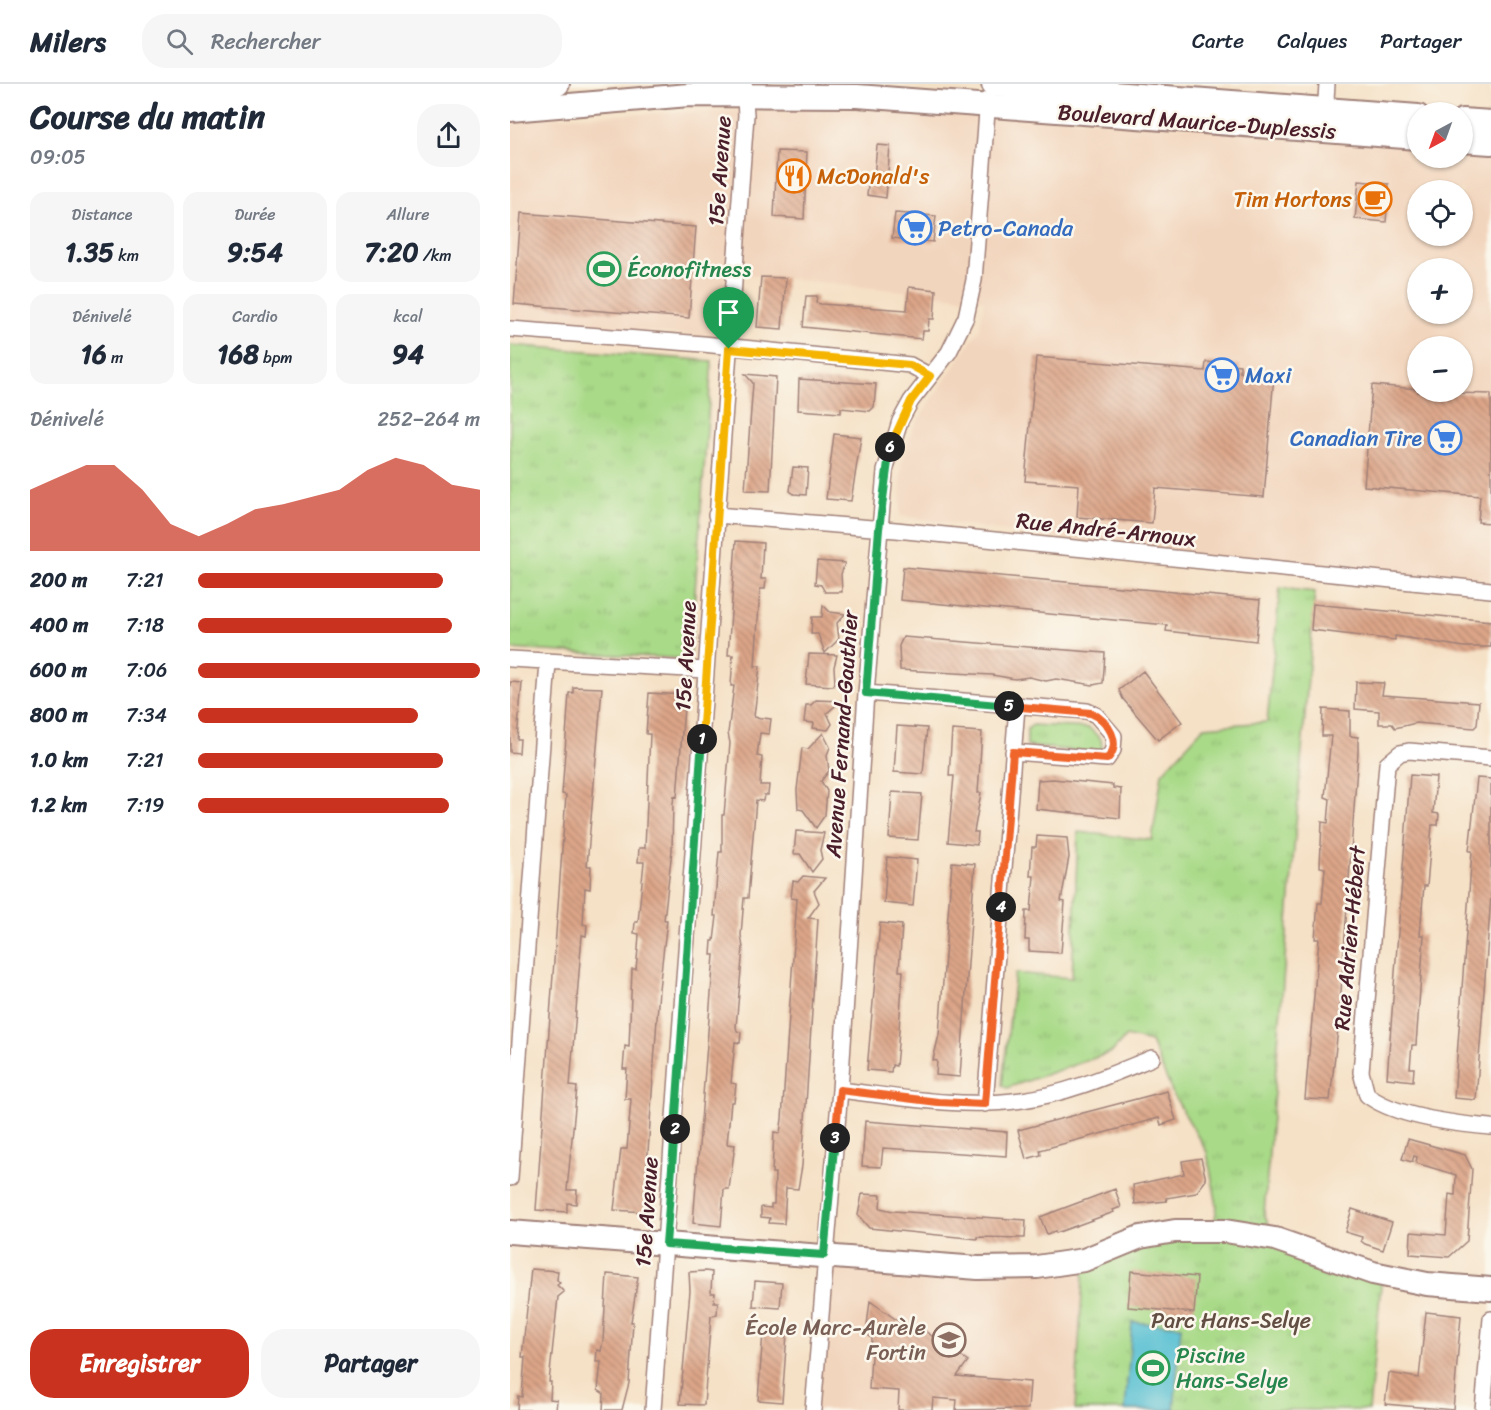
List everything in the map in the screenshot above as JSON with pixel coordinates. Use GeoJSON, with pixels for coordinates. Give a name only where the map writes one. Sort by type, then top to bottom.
{"type":"FeatureCollection","features":[{"type":"Feature","properties":{"kind":"street","name":"Boulevard Maurice-Duplessis"},"geometry":{"type":"LineString","coordinates":[[514,96],[558,84]]}},
{"type":"Feature","properties":{"kind":"street"},"geometry":{"type":"LineString","coordinates":[[1325,120],[1327,84]]}},
{"type":"Feature","properties":{"kind":"street","name":"Boulevard Maurice-Duplessis"},"geometry":{"type":"LineString","coordinates":[[514,96],[689,95],[744,89],[857,96],[990,91],[1325,120],[1407,136]]}},
{"type":"Feature","properties":{"kind":"street","name":"15e Avenue"},"geometry":{"type":"LineString","coordinates":[[653,1410],[746,115],[744,89]]}},
{"type":"Feature","properties":{"kind":"street","name":"Avenue Fernand-Gauthier"},"geometry":{"type":"LineString","coordinates":[[813,1410],[824,1255],[840,1090],[866,693],[885,471],[894,435],[911,401],[959,335],[970,301],[976,259],[990,91]]}},
{"type":"Feature","properties":{"kind":"street","name":"Boulevard Maurice-Duplessis"},"geometry":{"type":"LineString","coordinates":[[1325,120],[1407,116]]}},
{"type":"Feature","properties":{"kind":"street"},"geometry":{"type":"LineString","coordinates":[[1473,121],[1491,122]]}},
{"type":"Feature","properties":{"kind":"street"},"geometry":{"type":"LineString","coordinates":[[1473,142],[1491,143]]}},
{"type":"Feature","properties":{"kind":"street"},"geometry":{"type":"LineString","coordinates":[[510,329],[703,344],[729,349],[910,365],[930,376]]}},
{"type":"Feature","properties":{"kind":"street","name":"Rue André-Arnoux"},"geometry":{"type":"LineString","coordinates":[[716,515],[1491,590]]}},
{"type":"Feature","properties":{"kind":"street"},"geometry":{"type":"LineString","coordinates":[[510,659],[705,670]]}},
{"type":"Feature","properties":{"kind":"street"},"geometry":{"type":"LineString","coordinates":[[510,1178],[548,662]]}},
{"type":"Feature","properties":{"kind":"street"},"geometry":{"type":"LineString","coordinates":[[866,693],[1091,713],[1100,719],[1114,736],[1115,743],[1112,755],[1107,759],[1013,752]]}},
{"type":"Feature","properties":{"kind":"street"},"geometry":{"type":"LineString","coordinates":[[985,1104],[1017,707]]}},
{"type":"Feature","properties":{"kind":"street","name":"Rue Adrien-Hébert"},"geometry":{"type":"LineString","coordinates":[[1491,758],[1409,751],[1400,753],[1388,764],[1361,1072],[1367,1095],[1387,1107],[1448,1121],[1491,1127]]}},
{"type":"Feature","properties":{"kind":"street"},"geometry":{"type":"LineString","coordinates":[[840,1090],[938,1102],[985,1104],[1024,1100],[1093,1082],[1152,1058]]}},
{"type":"Feature","properties":{"kind":"street"},"geometry":{"type":"LineString","coordinates":[[510,1232],[978,1268],[1036,1267],[1084,1260],[1140,1237],[1175,1231],[1225,1231],[1275,1239],[1373,1273],[1427,1284],[1491,1289]]}},
{"type":"Feature","properties":{"kind":"street"},"geometry":{"type":"LineString","coordinates":[[1484,1410],[1491,1319]]}},
{"type":"Feature","properties":{"kind":"shaded area"},"geometry":{"type":"Polygon","coordinates":[[[859,106],[1407,140],[1407,168],[1473,168],[1473,145],[1491,146],[1491,590],[1291,570],[900,516],[901,463],[913,428],[980,328],[984,300],[726,272],[720,338],[510,319],[511,119],[859,106]]]}},
{"type":"Feature","properties":{"kind":"shaded area","name":"École Marc-Aurèle Fortin"},"geometry":{"type":"Polygon","coordinates":[[[824,1255],[1084,1260],[1075,1410],[813,1410],[824,1255]]]}},
{"type":"Feature","properties":{"kind":"green space"},"geometry":{"type":"Polygon","coordinates":[[[510,345],[712,361],[690,659],[510,649],[510,345]]]}},
{"type":"Feature","properties":{"kind":"green space","name":"Parc Hans-Selye"},"geometry":{"type":"Polygon","coordinates":[[[1280,588],[1315,592],[1264,1214],[1275,1240],[1382,1275],[1369,1410],[1075,1410],[1084,1260],[1213,1231],[1217,1206],[1207,1152],[1173,1094],[1151,1042],[1126,1036],[1112,1052],[1007,1088],[1002,1085],[1015,973],[1072,978],[1078,832],[1152,840],[1162,773],[1204,727],[1267,722],[1280,588]]]}},
{"type":"Feature","properties":{"kind":"green space"},"geometry":{"type":"Polygon","coordinates":[[[1033,725],[1089,728],[1101,739],[1102,749],[1098,753],[1027,746],[1027,729],[1033,725]]]}},
{"type":"Feature","properties":{"kind":"water","name":"Piscine Hans-Selye"},"geometry":{"type":"Polygon","coordinates":[[[1132,1322],[1181,1326],[1174,1410],[1125,1410],[1132,1322]]]}},
{"type":"Feature","properties":{"kind":"building"},"geometry":{"type":"Polygon","coordinates":[[[877,145],[890,146],[886,198],[867,195],[869,177],[874,177],[877,145]]]}},
{"type":"Feature","properties":{"kind":"building"},"geometry":{"type":"Polygon","coordinates":[[[777,151],[807,152],[804,219],[774,217],[777,151]]]}},
{"type":"Feature","properties":{"kind":"building"},"geometry":{"type":"Polygon","coordinates":[[[1359,181],[1389,184],[1386,222],[1355,219],[1359,181]]]}},
{"type":"Feature","properties":{"kind":"building"},"geometry":{"type":"Polygon","coordinates":[[[521,213],[696,227],[689,318],[514,304],[521,213]]]}},
{"type":"Feature","properties":{"kind":"building"},"geometry":{"type":"Polygon","coordinates":[[[895,213],[936,216],[933,242],[892,238],[895,213]]]}},
{"type":"Feature","properties":{"kind":"building"},"geometry":{"type":"Polygon","coordinates":[[[761,277],[786,278],[782,329],[757,327],[761,277]]]}},
{"type":"Feature","properties":{"kind":"building"},"geometry":{"type":"Polygon","coordinates":[[[909,287],[936,290],[934,319],[929,319],[928,331],[923,331],[922,339],[803,327],[806,296],[817,296],[816,303],[821,304],[907,310],[909,287]]]}},
{"type":"Feature","properties":{"kind":"building"},"geometry":{"type":"Polygon","coordinates":[[[1036,357],[1205,371],[1206,362],[1240,365],[1240,372],[1274,375],[1264,497],[1155,488],[1152,523],[1077,517],[1079,485],[1025,481],[1036,357]]]}},
{"type":"Feature","properties":{"kind":"building"},"geometry":{"type":"Polygon","coordinates":[[[745,374],[776,377],[770,491],[745,490],[753,383],[745,374]]]}},
{"type":"Feature","properties":{"kind":"building"},"geometry":{"type":"Polygon","coordinates":[[[799,379],[876,384],[874,407],[870,411],[841,408],[841,413],[798,410],[799,379]]]}},
{"type":"Feature","properties":{"kind":"building"},"geometry":{"type":"Polygon","coordinates":[[[1372,385],[1407,388],[1407,402],[1473,402],[1473,394],[1491,394],[1491,523],[1478,522],[1480,496],[1364,486],[1372,385]]]}},
{"type":"Feature","properties":{"kind":"building"},"geometry":{"type":"Polygon","coordinates":[[[834,434],[861,437],[851,501],[826,499],[834,434]]]}},
{"type":"Feature","properties":{"kind":"building"},"geometry":{"type":"Polygon","coordinates":[[[793,467],[808,468],[806,495],[794,494],[790,491],[793,467]]]}},
{"type":"Feature","properties":{"kind":"building"},"geometry":{"type":"Polygon","coordinates":[[[736,541],[763,543],[761,579],[766,579],[765,589],[760,589],[755,666],[760,666],[754,717],[771,719],[769,734],[760,733],[757,756],[762,757],[760,785],[769,785],[768,795],[764,795],[763,801],[756,800],[748,898],[744,898],[741,935],[743,948],[736,1027],[737,1031],[741,1032],[740,1043],[735,1042],[731,1083],[736,1084],[734,1102],[731,1102],[727,1144],[735,1145],[729,1189],[724,1189],[721,1226],[693,1223],[714,955],[711,955],[712,941],[714,941],[717,916],[714,916],[717,874],[719,852],[722,852],[722,815],[724,815],[730,743],[728,733],[734,686],[731,686],[733,655],[728,655],[736,541]]]}},
{"type":"Feature","properties":{"kind":"building"},"geometry":{"type":"Polygon","coordinates":[[[817,561],[845,563],[841,574],[842,592],[825,592],[821,585],[815,584],[817,561]]]}},
{"type":"Feature","properties":{"kind":"building"},"geometry":{"type":"Polygon","coordinates":[[[903,567],[1260,600],[1256,641],[1166,631],[1167,625],[900,600],[903,567]]]}},
{"type":"Feature","properties":{"kind":"building"},"geometry":{"type":"Polygon","coordinates":[[[1313,604],[1491,621],[1491,647],[1464,647],[1395,636],[1395,640],[1311,630],[1313,604]]]}},
{"type":"Feature","properties":{"kind":"building"},"geometry":{"type":"Polygon","coordinates":[[[823,605],[830,612],[845,614],[837,623],[839,639],[825,653],[818,634],[811,634],[812,617],[822,617],[823,605]]]}},
{"type":"Feature","properties":{"kind":"building"},"geometry":{"type":"Polygon","coordinates":[[[903,637],[1105,653],[1103,683],[1093,685],[1056,679],[1046,681],[1029,677],[1015,679],[992,675],[900,670],[899,646],[903,637]]]}},
{"type":"Feature","properties":{"kind":"building"},"geometry":{"type":"Polygon","coordinates":[[[809,654],[837,655],[833,686],[806,684],[809,654]]]}},
{"type":"Feature","properties":{"kind":"building"},"geometry":{"type":"Polygon","coordinates":[[[1143,671],[1182,722],[1158,740],[1123,699],[1119,690],[1143,671]]]}},
{"type":"Feature","properties":{"kind":"building"},"geometry":{"type":"Polygon","coordinates":[[[510,682],[522,683],[517,739],[520,739],[519,753],[510,752],[510,682]]]}},
{"type":"Feature","properties":{"kind":"building"},"geometry":{"type":"Polygon","coordinates":[[[1356,682],[1384,683],[1382,695],[1479,702],[1477,725],[1474,728],[1416,723],[1395,728],[1392,724],[1379,724],[1379,711],[1355,709],[1356,682]]]}},
{"type":"Feature","properties":{"kind":"building"},"geometry":{"type":"Polygon","coordinates":[[[573,687],[602,688],[587,866],[591,866],[590,889],[585,888],[583,924],[587,925],[586,936],[582,935],[570,1086],[577,1087],[567,1190],[577,1190],[576,1204],[567,1203],[567,1212],[536,1210],[566,795],[562,794],[569,693],[573,693],[573,687]]]}},
{"type":"Feature","properties":{"kind":"building"},"geometry":{"type":"Polygon","coordinates":[[[649,693],[685,695],[677,797],[674,796],[673,803],[672,850],[664,920],[667,920],[659,989],[644,1212],[614,1210],[621,1149],[627,1149],[631,1099],[625,1099],[627,1069],[623,1069],[625,1046],[629,1047],[632,969],[636,969],[638,949],[639,934],[634,933],[635,922],[638,922],[644,862],[638,862],[639,848],[645,848],[650,734],[646,734],[649,693]]]}},
{"type":"Feature","properties":{"kind":"building"},"geometry":{"type":"Polygon","coordinates":[[[816,700],[841,701],[827,713],[832,724],[828,730],[813,728],[814,723],[804,722],[806,705],[811,705],[816,700]]]}},
{"type":"Feature","properties":{"kind":"building"},"geometry":{"type":"Polygon","coordinates":[[[1323,709],[1350,711],[1350,736],[1358,737],[1339,1020],[1330,1100],[1305,1099],[1319,939],[1315,939],[1318,903],[1322,903],[1325,868],[1320,867],[1322,822],[1328,823],[1330,799],[1325,797],[1331,736],[1322,736],[1323,709]]]}},
{"type":"Feature","properties":{"kind":"building"},"geometry":{"type":"Polygon","coordinates":[[[897,726],[927,728],[923,774],[894,772],[897,726]]]}},
{"type":"Feature","properties":{"kind":"building"},"geometry":{"type":"Polygon","coordinates":[[[952,730],[982,732],[978,793],[981,793],[974,832],[978,832],[977,845],[948,842],[954,776],[949,776],[952,730]]]}},
{"type":"Feature","properties":{"kind":"building"},"geometry":{"type":"Polygon","coordinates":[[[823,733],[830,747],[827,755],[829,771],[821,781],[827,791],[825,815],[816,828],[803,810],[798,809],[797,790],[802,748],[808,749],[823,733]]]}},
{"type":"Feature","properties":{"kind":"building"},"geometry":{"type":"Polygon","coordinates":[[[1410,775],[1436,777],[1433,813],[1439,814],[1438,825],[1432,825],[1427,886],[1424,886],[1420,935],[1424,935],[1416,1045],[1412,1045],[1410,1068],[1414,1068],[1413,1081],[1387,1078],[1410,775]]]}},
{"type":"Feature","properties":{"kind":"building"},"geometry":{"type":"Polygon","coordinates":[[[1477,778],[1491,779],[1491,896],[1476,1100],[1454,1098],[1472,851],[1469,851],[1477,778]]]}},
{"type":"Feature","properties":{"kind":"building"},"geometry":{"type":"Polygon","coordinates":[[[1053,779],[1113,785],[1113,788],[1121,789],[1120,818],[1036,809],[1038,780],[1053,779]]]}},
{"type":"Feature","properties":{"kind":"building"},"geometry":{"type":"Polygon","coordinates":[[[892,792],[922,794],[918,840],[889,838],[892,792]]]}},
{"type":"Feature","properties":{"kind":"building"},"geometry":{"type":"Polygon","coordinates":[[[796,831],[824,833],[820,850],[822,859],[812,872],[800,854],[794,854],[796,831]]]}},
{"type":"Feature","properties":{"kind":"building"},"geometry":{"type":"Polygon","coordinates":[[[1037,836],[1067,838],[1069,857],[1061,901],[1065,902],[1061,953],[1029,951],[1029,940],[1025,940],[1026,911],[1031,911],[1034,876],[1030,876],[1032,847],[1036,847],[1037,836]]]}},
{"type":"Feature","properties":{"kind":"building"},"geometry":{"type":"Polygon","coordinates":[[[887,857],[917,860],[913,906],[884,903],[887,857]]]}},
{"type":"Feature","properties":{"kind":"building"},"geometry":{"type":"Polygon","coordinates":[[[952,862],[975,864],[960,1077],[936,1075],[937,1061],[933,1060],[939,1035],[952,862]]]}},
{"type":"Feature","properties":{"kind":"building"},"geometry":{"type":"Polygon","coordinates":[[[803,876],[825,878],[814,891],[819,903],[808,918],[818,919],[802,1166],[798,1189],[786,1188],[784,1224],[769,1223],[770,1218],[761,1217],[761,1207],[771,1208],[771,1204],[774,1204],[775,1173],[772,1173],[774,1132],[780,1133],[782,1119],[797,899],[791,898],[793,881],[798,882],[803,876]]]}},
{"type":"Feature","properties":{"kind":"building"},"geometry":{"type":"Polygon","coordinates":[[[880,923],[902,925],[899,971],[903,971],[898,1044],[896,1066],[892,1065],[891,1072],[867,1070],[880,923]]]}},
{"type":"Feature","properties":{"kind":"building"},"geometry":{"type":"Polygon","coordinates":[[[1167,1091],[1176,1120],[1161,1125],[1159,1118],[1040,1150],[1041,1155],[1026,1159],[1018,1130],[1167,1091]]]}},
{"type":"Feature","properties":{"kind":"building"},"geometry":{"type":"Polygon","coordinates":[[[865,1121],[1007,1132],[1006,1156],[883,1148],[881,1167],[862,1166],[865,1121]]]}},
{"type":"Feature","properties":{"kind":"building"},"geometry":{"type":"Polygon","coordinates":[[[1408,1139],[1465,1155],[1472,1169],[1467,1241],[1449,1257],[1410,1254],[1411,1232],[1446,1235],[1449,1194],[1455,1195],[1456,1175],[1416,1163],[1417,1157],[1414,1156],[1412,1162],[1402,1159],[1408,1139]]]}},
{"type":"Feature","properties":{"kind":"building"},"geometry":{"type":"Polygon","coordinates":[[[1201,1158],[1206,1180],[1196,1193],[1166,1198],[1167,1201],[1135,1204],[1133,1185],[1184,1174],[1182,1161],[1201,1158]]]}},
{"type":"Feature","properties":{"kind":"building"},"geometry":{"type":"Polygon","coordinates":[[[1115,1189],[1121,1207],[1113,1210],[1114,1212],[1056,1233],[1055,1231],[1047,1234],[1040,1217],[1115,1189]]]}},
{"type":"Feature","properties":{"kind":"building"},"geometry":{"type":"Polygon","coordinates":[[[862,1194],[881,1195],[880,1208],[893,1211],[1026,1220],[1025,1238],[977,1237],[977,1239],[869,1228],[858,1215],[862,1194]]]}},
{"type":"Feature","properties":{"kind":"building"},"geometry":{"type":"Polygon","coordinates":[[[1352,1209],[1392,1222],[1383,1250],[1365,1244],[1361,1241],[1362,1237],[1345,1232],[1352,1209]]]}},
{"type":"Feature","properties":{"kind":"building"},"geometry":{"type":"Polygon","coordinates":[[[531,1269],[558,1271],[557,1280],[560,1283],[557,1285],[564,1292],[558,1297],[549,1382],[551,1382],[550,1399],[557,1400],[556,1410],[517,1410],[518,1396],[522,1397],[525,1357],[522,1357],[531,1269]]]}},
{"type":"Feature","properties":{"kind":"building"},"geometry":{"type":"Polygon","coordinates":[[[1131,1271],[1197,1277],[1194,1313],[1128,1307],[1131,1271]]]}},
{"type":"Feature","properties":{"kind":"building"},"geometry":{"type":"Polygon","coordinates":[[[689,1272],[712,1272],[711,1293],[715,1293],[714,1302],[718,1302],[717,1314],[711,1316],[704,1405],[680,1404],[690,1291],[689,1272]]]}},
{"type":"Feature","properties":{"kind":"building"},"geometry":{"type":"Polygon","coordinates":[[[607,1274],[638,1277],[631,1322],[633,1322],[629,1383],[622,1410],[603,1410],[604,1394],[598,1390],[601,1362],[596,1362],[597,1350],[601,1351],[603,1341],[607,1274]]]}},
{"type":"Feature","properties":{"kind":"building"},"geometry":{"type":"Polygon","coordinates":[[[755,1281],[782,1283],[780,1308],[753,1306],[755,1281]]]}},
{"type":"Feature","properties":{"kind":"building"},"geometry":{"type":"Polygon","coordinates":[[[870,1301],[918,1335],[922,1329],[968,1361],[957,1376],[1030,1382],[1028,1409],[956,1410],[957,1400],[933,1398],[932,1410],[898,1410],[899,1391],[869,1389],[872,1338],[866,1334],[870,1301]]]}},
{"type":"Feature","properties":{"kind":"building"},"geometry":{"type":"Polygon","coordinates":[[[1426,1312],[1461,1316],[1453,1410],[1385,1404],[1389,1373],[1419,1378],[1426,1312]]]}},
{"type":"Feature","properties":{"kind":"building"},"geometry":{"type":"Polygon","coordinates":[[[763,1332],[787,1334],[782,1402],[758,1400],[763,1332]]]}},
{"type":"Feature","properties":{"kind":"place","name":"McDonald's"},"geometry":{"type":"Point","coordinates":[794,176]}},
{"type":"Feature","properties":{"kind":"place","name":"Tim Hortons"},"geometry":{"type":"Point","coordinates":[1375,199]}},
{"type":"Feature","properties":{"kind":"place","name":"Petro-Canada"},"geometry":{"type":"Point","coordinates":[915,228]}},
{"type":"Feature","properties":{"kind":"place","name":"Éconofitness"},"geometry":{"type":"Point","coordinates":[604,269]}},
{"type":"Feature","properties":{"kind":"place","name":"Maxi"},"geometry":{"type":"Point","coordinates":[1222,375]}},
{"type":"Feature","properties":{"kind":"place","name":"Canadian Tire"},"geometry":{"type":"Point","coordinates":[1445,438]}},
{"type":"Feature","properties":{"kind":"place","name":"École Marc-Aurèle Fortin"},"geometry":{"type":"Point","coordinates":[949,1340]}},
{"type":"Feature","properties":{"kind":"place","name":"Piscine Hans-Selye"},"geometry":{"type":"Point","coordinates":[1153,1368]}},
{"type":"Feature","properties":{"kind":"route"},"geometry":{"type":"LineString","coordinates":[[729,349],[910,365],[930,376],[911,401],[900,421],[885,471],[866,693],[1087,711],[1100,719],[1114,736],[1115,743],[1112,755],[1107,759],[1013,752],[985,1104],[938,1102],[840,1090],[824,1255],[666,1244],[729,349]]}}]}
